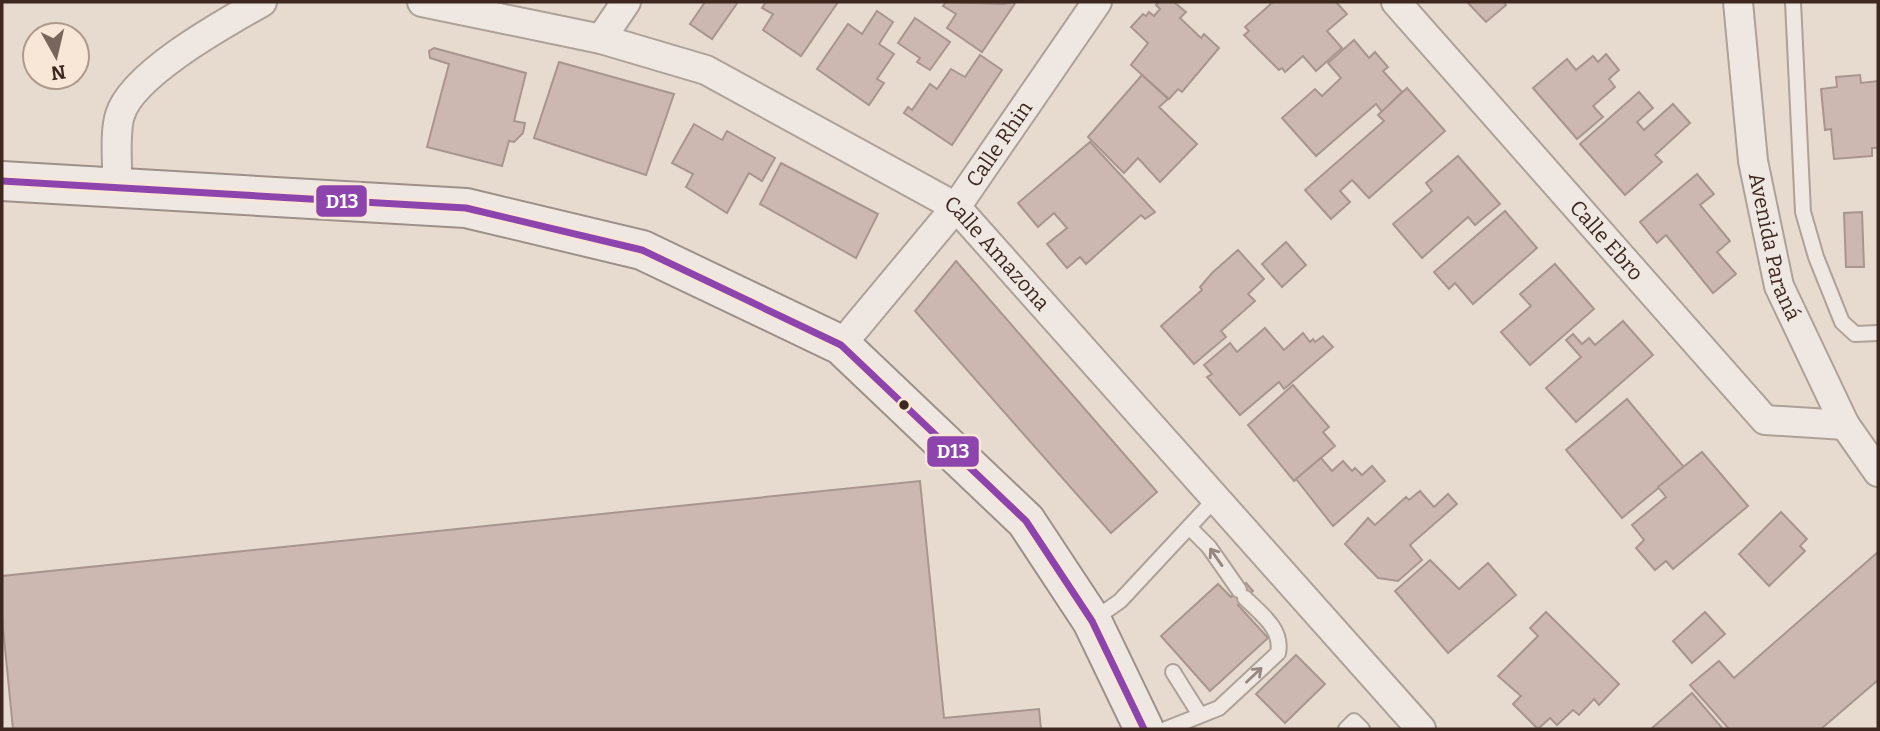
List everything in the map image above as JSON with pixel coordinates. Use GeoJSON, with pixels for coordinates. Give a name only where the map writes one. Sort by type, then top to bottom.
{"type":"FeatureCollection","features":[{"type":"Feature","properties":{"kind":"main road"},"geometry":{"type":"LineString","coordinates":[[5,181],[467,208],[642,250],[841,345],[1026,521],[1092,621],[1144,729]]}},
{"type":"Feature","properties":{"kind":"street"},"geometry":{"type":"LineString","coordinates":[[117,186],[120,115],[135,89],[196,40],[262,2]]}},
{"type":"Feature","properties":{"kind":"street","name":"Calle Amazona"},"geometry":{"type":"LineString","coordinates":[[422,2],[601,39],[706,70],[956,207],[1421,729]]}},
{"type":"Feature","properties":{"kind":"street"},"geometry":{"type":"LineString","coordinates":[[601,39],[626,2]]}},
{"type":"Feature","properties":{"kind":"street","name":"Calle Rhin"},"geometry":{"type":"LineString","coordinates":[[841,345],[956,207],[1097,2]]}},
{"type":"Feature","properties":{"kind":"street","name":"Calle Ebro"},"geometry":{"type":"LineString","coordinates":[[1396,2],[1765,419],[1845,425]]}},
{"type":"Feature","properties":{"kind":"street","name":"Avenida Paraná"},"geometry":{"type":"LineString","coordinates":[[1744,2],[1753,161],[1779,286],[1845,425],[1878,472]]}},
{"type":"Feature","properties":{"kind":"lane"},"geometry":{"type":"LineString","coordinates":[[1793,2],[1803,212],[1816,257],[1842,322],[1854,334],[1878,333]]}},
{"type":"Feature","properties":{"kind":"lane"},"geometry":{"type":"LineString","coordinates":[[1092,621],[1120,601],[1216,498]]}},
{"type":"Feature","properties":{"kind":"lane"},"geometry":{"type":"LineString","coordinates":[[1166,729],[1219,708],[1278,653],[1279,638],[1276,631],[1242,594],[1209,547],[1189,527]]}},
{"type":"Feature","properties":{"kind":"lane"},"geometry":{"type":"LineString","coordinates":[[1173,673],[1200,715]]}},
{"type":"Feature","properties":{"kind":"lane"},"geometry":{"type":"LineString","coordinates":[[1346,729],[1354,721],[1362,729]]}},
{"type":"Feature","properties":{"kind":"building"},"geometry":{"type":"Polygon","coordinates":[[[705,2],[738,2],[712,39],[690,24],[705,2]]]}},
{"type":"Feature","properties":{"kind":"building"},"geometry":{"type":"Polygon","coordinates":[[[766,2],[838,2],[801,56],[763,30],[773,14],[762,8],[766,2]]]}},
{"type":"Feature","properties":{"kind":"building"},"geometry":{"type":"Polygon","coordinates":[[[946,2],[1016,2],[982,52],[947,28],[956,14],[943,6],[946,2]]]}},
{"type":"Feature","properties":{"kind":"building"},"geometry":{"type":"Polygon","coordinates":[[[1159,2],[1174,2],[1186,12],[1180,18],[1201,38],[1204,34],[1219,48],[1182,92],[1178,89],[1169,99],[1131,65],[1148,43],[1131,27],[1143,14],[1146,16],[1149,12],[1154,16],[1160,9],[1156,5],[1159,2]]]}},
{"type":"Feature","properties":{"kind":"building"},"geometry":{"type":"Polygon","coordinates":[[[1273,2],[1336,2],[1347,14],[1327,31],[1342,48],[1316,71],[1303,56],[1285,72],[1282,68],[1279,70],[1244,35],[1249,31],[1245,27],[1273,2]]]}},
{"type":"Feature","properties":{"kind":"building"},"geometry":{"type":"Polygon","coordinates":[[[1467,2],[1504,2],[1506,5],[1486,22],[1467,2]]]}},
{"type":"Feature","properties":{"kind":"building"},"geometry":{"type":"Polygon","coordinates":[[[877,11],[893,22],[879,44],[894,54],[877,79],[884,83],[869,105],[817,69],[848,24],[862,34],[877,11]]]}},
{"type":"Feature","properties":{"kind":"building"},"geometry":{"type":"Polygon","coordinates":[[[915,18],[950,42],[930,70],[917,62],[920,58],[898,43],[915,18]]]}},
{"type":"Feature","properties":{"kind":"building"},"geometry":{"type":"Polygon","coordinates":[[[1354,40],[1369,58],[1375,52],[1388,67],[1383,71],[1402,92],[1382,112],[1376,104],[1316,156],[1282,118],[1315,89],[1322,96],[1341,78],[1328,63],[1354,40]]]}},
{"type":"Feature","properties":{"kind":"building"},"geometry":{"type":"Polygon","coordinates":[[[434,48],[526,73],[514,121],[525,123],[523,133],[514,142],[509,141],[502,166],[427,147],[449,64],[430,58],[429,51],[434,48]]]}},
{"type":"Feature","properties":{"kind":"building"},"geometry":{"type":"Polygon","coordinates":[[[1606,54],[1619,70],[1609,79],[1615,87],[1593,106],[1603,117],[1577,139],[1533,88],[1567,59],[1576,70],[1593,56],[1598,62],[1606,54]]]}},
{"type":"Feature","properties":{"kind":"building"},"geometry":{"type":"Polygon","coordinates":[[[980,55],[1002,70],[952,145],[904,113],[908,107],[912,110],[930,84],[937,89],[951,69],[965,77],[980,55]]]}},
{"type":"Feature","properties":{"kind":"building"},"geometry":{"type":"Polygon","coordinates":[[[559,62],[674,94],[646,175],[534,138],[559,62]]]}},
{"type":"Feature","properties":{"kind":"building"},"geometry":{"type":"Polygon","coordinates":[[[1142,75],[1168,99],[1159,107],[1197,144],[1160,182],[1138,158],[1124,173],[1088,137],[1142,75]]]}},
{"type":"Feature","properties":{"kind":"building"},"geometry":{"type":"Polygon","coordinates":[[[1860,75],[1861,83],[1878,81],[1878,148],[1872,148],[1872,156],[1834,159],[1831,129],[1825,130],[1821,89],[1837,87],[1836,77],[1860,75]]]}},
{"type":"Feature","properties":{"kind":"building"},"geometry":{"type":"Polygon","coordinates":[[[1407,88],[1445,131],[1369,198],[1352,180],[1340,191],[1350,202],[1331,219],[1305,190],[1384,121],[1378,115],[1407,88]]]}},
{"type":"Feature","properties":{"kind":"building"},"geometry":{"type":"Polygon","coordinates":[[[1639,92],[1653,108],[1637,122],[1644,130],[1673,104],[1690,123],[1655,155],[1662,162],[1625,195],[1580,144],[1639,92]]]}},
{"type":"Feature","properties":{"kind":"building"},"geometry":{"type":"Polygon","coordinates":[[[694,124],[722,140],[727,131],[775,158],[762,181],[749,173],[727,213],[686,187],[693,174],[672,163],[694,124]]]}},
{"type":"Feature","properties":{"kind":"building"},"geometry":{"type":"Polygon","coordinates":[[[1090,142],[1155,212],[1145,219],[1141,215],[1086,264],[1080,257],[1067,268],[1047,244],[1067,228],[1054,213],[1038,227],[1018,203],[1090,142]]]}},
{"type":"Feature","properties":{"kind":"building"},"geometry":{"type":"Polygon","coordinates":[[[1458,156],[1500,204],[1475,225],[1468,217],[1422,258],[1393,224],[1432,191],[1426,183],[1458,156]]]}},
{"type":"Feature","properties":{"kind":"building"},"geometry":{"type":"Polygon","coordinates":[[[781,163],[878,214],[856,258],[760,204],[781,163]]]}},
{"type":"Feature","properties":{"kind":"building"},"geometry":{"type":"Polygon","coordinates":[[[1697,174],[1714,194],[1700,205],[1730,241],[1717,252],[1736,274],[1713,293],[1666,235],[1657,243],[1640,222],[1697,174]]]}},
{"type":"Feature","properties":{"kind":"building"},"geometry":{"type":"Polygon","coordinates":[[[1505,211],[1537,248],[1473,304],[1455,283],[1449,289],[1434,272],[1505,211]]]}},
{"type":"Feature","properties":{"kind":"building"},"geometry":{"type":"Polygon","coordinates":[[[1862,212],[1864,267],[1846,267],[1844,213],[1862,212]]]}},
{"type":"Feature","properties":{"kind":"building"},"geometry":{"type":"Polygon","coordinates":[[[1286,242],[1306,265],[1282,287],[1262,264],[1286,242]]]}},
{"type":"Feature","properties":{"kind":"building"},"geometry":{"type":"Polygon","coordinates":[[[1238,250],[1264,279],[1248,294],[1255,301],[1221,331],[1226,337],[1194,364],[1161,326],[1202,290],[1200,287],[1212,273],[1238,250]]]}},
{"type":"Feature","properties":{"kind":"building"},"geometry":{"type":"Polygon","coordinates":[[[956,261],[1157,492],[1111,533],[915,311],[956,261]]]}},
{"type":"Feature","properties":{"kind":"building"},"geometry":{"type":"Polygon","coordinates":[[[1555,264],[1594,309],[1530,365],[1501,332],[1531,306],[1520,294],[1555,264]]]}},
{"type":"Feature","properties":{"kind":"building"},"geometry":{"type":"Polygon","coordinates":[[[1623,321],[1653,355],[1576,422],[1546,388],[1581,357],[1566,340],[1573,334],[1582,344],[1589,338],[1595,345],[1623,321]]]}},
{"type":"Feature","properties":{"kind":"building"},"geometry":{"type":"Polygon","coordinates":[[[1265,328],[1284,350],[1303,333],[1310,342],[1323,336],[1333,347],[1284,389],[1279,382],[1240,415],[1207,377],[1212,374],[1204,365],[1230,343],[1237,352],[1265,328]]]}},
{"type":"Feature","properties":{"kind":"building"},"geometry":{"type":"Polygon","coordinates":[[[1293,385],[1329,427],[1323,432],[1335,446],[1294,481],[1248,425],[1293,385]]]}},
{"type":"Feature","properties":{"kind":"building"},"geometry":{"type":"Polygon","coordinates":[[[1627,399],[1684,467],[1622,518],[1566,450],[1627,399]]]}},
{"type":"Feature","properties":{"kind":"building"},"geometry":{"type":"Polygon","coordinates":[[[1702,452],[1748,506],[1673,569],[1666,561],[1655,570],[1636,548],[1644,540],[1632,525],[1666,497],[1658,487],[1702,452]]]}},
{"type":"Feature","properties":{"kind":"building"},"geometry":{"type":"Polygon","coordinates":[[[1321,458],[1332,471],[1343,461],[1352,471],[1355,468],[1362,475],[1372,466],[1385,481],[1333,526],[1296,479],[1321,458]]]}},
{"type":"Feature","properties":{"kind":"building"},"geometry":{"type":"Polygon","coordinates":[[[920,481],[944,718],[1039,709],[1041,729],[13,729],[2,618],[2,576],[920,481]]]}},
{"type":"Feature","properties":{"kind":"building"},"geometry":{"type":"Polygon","coordinates":[[[1420,491],[1434,507],[1448,494],[1457,504],[1410,545],[1422,560],[1398,581],[1378,578],[1345,544],[1368,518],[1375,525],[1406,497],[1409,500],[1420,491]]]}},
{"type":"Feature","properties":{"kind":"building"},"geometry":{"type":"Polygon","coordinates":[[[1781,512],[1807,539],[1800,546],[1805,551],[1769,586],[1739,554],[1781,512]]]}},
{"type":"Feature","properties":{"kind":"building"},"geometry":{"type":"Polygon","coordinates":[[[1878,552],[1878,680],[1821,729],[1729,729],[1690,685],[1719,661],[1734,678],[1878,552]]]}},
{"type":"Feature","properties":{"kind":"building"},"geometry":{"type":"Polygon","coordinates":[[[1430,560],[1459,589],[1488,563],[1516,595],[1448,653],[1395,591],[1430,560]]]}},
{"type":"Feature","properties":{"kind":"building"},"geometry":{"type":"Polygon","coordinates":[[[1246,583],[1253,591],[1238,605],[1268,638],[1210,691],[1161,636],[1218,584],[1231,597],[1246,583]]]}},
{"type":"Feature","properties":{"kind":"building"},"geometry":{"type":"Polygon","coordinates":[[[1546,612],[1619,684],[1599,705],[1594,699],[1579,715],[1573,710],[1557,725],[1550,718],[1538,729],[1513,704],[1521,696],[1498,676],[1538,636],[1530,628],[1546,612]]]}},
{"type":"Feature","properties":{"kind":"building"},"geometry":{"type":"Polygon","coordinates":[[[1705,612],[1725,634],[1692,663],[1673,641],[1705,612]]]}},
{"type":"Feature","properties":{"kind":"building"},"geometry":{"type":"Polygon","coordinates":[[[1296,655],[1325,684],[1285,723],[1256,694],[1296,655]]]}},
{"type":"Feature","properties":{"kind":"building"},"geometry":{"type":"Polygon","coordinates":[[[1692,693],[1723,729],[1651,729],[1692,693]]]}},
{"type":"Feature","properties":{"kind":"transit line","name":"D13"},"geometry":{"type":"LineString","coordinates":[[2,181],[466,208],[642,250],[841,345],[1026,521],[1092,621],[1144,729]]}}]}
